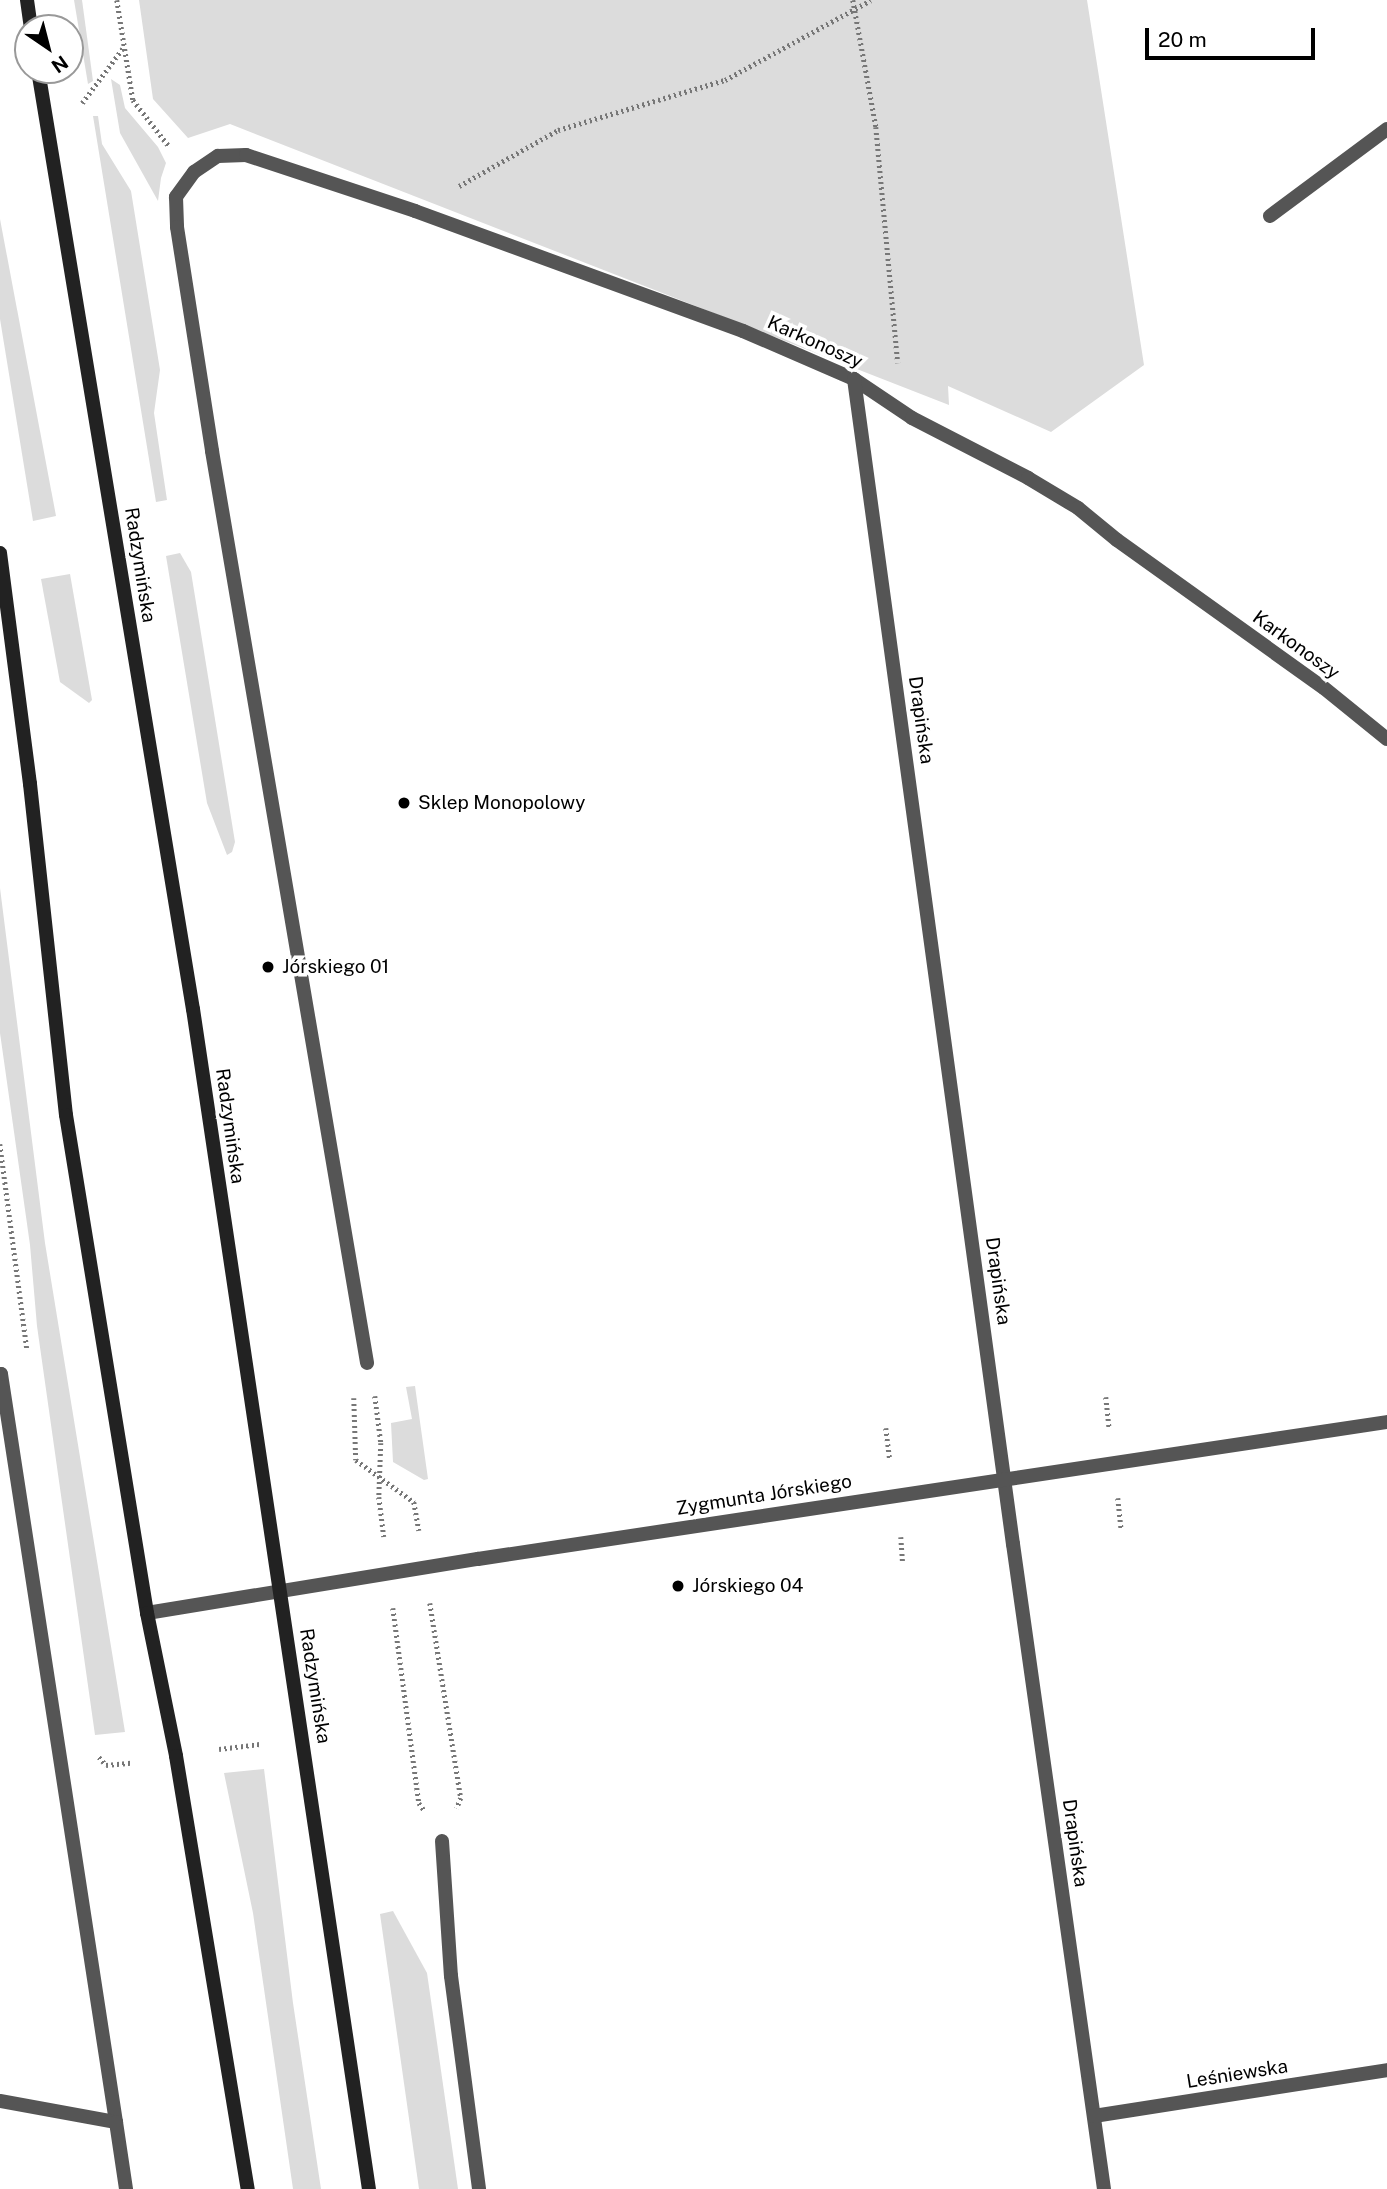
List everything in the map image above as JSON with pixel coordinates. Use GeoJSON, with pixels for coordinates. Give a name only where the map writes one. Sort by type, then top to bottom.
{"type":"FeatureCollection","features":[{"type":"Feature","properties":{"kind":"main road","name":"Radzymińska"},"geometry":{"type":"LineString","coordinates":[[40,84],[193,1009],[369,2189]]}},
{"type":"Feature","properties":{"kind":"main road"},"geometry":{"type":"LineString","coordinates":[[0,554],[30,784],[66,1115],[147,1614],[176,1756],[248,2189]]}},
{"type":"Feature","properties":{"kind":"street"},"geometry":{"type":"LineString","coordinates":[[1270,216],[1387,129]]}},
{"type":"Feature","properties":{"kind":"street","name":"Karkonoszy"},"geometry":{"type":"LineString","coordinates":[[194,172],[218,156],[246,155],[415,211],[743,331],[854,379],[912,418],[1028,478],[1078,508],[1117,540],[1324,688],[1387,739]]}},
{"type":"Feature","properties":{"kind":"street"},"geometry":{"type":"LineString","coordinates":[[194,172],[176,197],[177,228],[216,477],[367,1363]]}},
{"type":"Feature","properties":{"kind":"street","name":"Drapińska"},"geometry":{"type":"LineString","coordinates":[[854,379],[1104,2189]]}},
{"type":"Feature","properties":{"kind":"street"},"geometry":{"type":"LineString","coordinates":[[1,1374],[126,2189]]}},
{"type":"Feature","properties":{"kind":"street","name":"Zygmunta Jórskiego"},"geometry":{"type":"LineString","coordinates":[[147,1614],[1005,1478],[1387,1422]]}},
{"type":"Feature","properties":{"kind":"street"},"geometry":{"type":"LineString","coordinates":[[442,1841],[451,1976],[479,2189]]}},
{"type":"Feature","properties":{"kind":"street","name":"Leśniewska"},"geometry":{"type":"LineString","coordinates":[[1094,2116],[1387,2070]]}},
{"type":"Feature","properties":{"kind":"street"},"geometry":{"type":"LineString","coordinates":[[0,2101],[116,2122]]}},
{"type":"Feature","properties":{"kind":"path"},"geometry":{"type":"LineString","coordinates":[[117,0],[133,100],[152,128],[194,172]]}},
{"type":"Feature","properties":{"kind":"path"},"geometry":{"type":"LineString","coordinates":[[853,0],[876,127],[898,368]]}},
{"type":"Feature","properties":{"kind":"path"},"geometry":{"type":"LineString","coordinates":[[415,211],[558,130],[725,80],[871,0]]}},
{"type":"Feature","properties":{"kind":"path"},"geometry":{"type":"LineString","coordinates":[[51,146],[124,47]]}},
{"type":"Feature","properties":{"kind":"path"},"geometry":{"type":"LineString","coordinates":[[367,1363],[354,1388],[356,1461],[414,1502],[419,1531]]}},
{"type":"Feature","properties":{"kind":"path"},"geometry":{"type":"LineString","coordinates":[[367,1363],[373,1384],[381,1443],[381,1517]]}},
{"type":"Feature","properties":{"kind":"path"},"geometry":{"type":"LineString","coordinates":[[1106,1397],[1109,1429]]}},
{"type":"Feature","properties":{"kind":"path"},"geometry":{"type":"LineString","coordinates":[[886,1428],[890,1462]]}},
{"type":"Feature","properties":{"kind":"path"},"geometry":{"type":"LineString","coordinates":[[1117,1494],[1121,1529]]}},
{"type":"Feature","properties":{"kind":"path"},"geometry":{"type":"LineString","coordinates":[[901,1537],[904,1563]]}},
{"type":"Feature","properties":{"kind":"path"},"geometry":{"type":"LineString","coordinates":[[430,1598],[461,1798],[442,1841]]}},
{"type":"Feature","properties":{"kind":"path"},"geometry":{"type":"LineString","coordinates":[[393,1609],[419,1803],[442,1841]]}},
{"type":"Feature","properties":{"kind":"path"},"geometry":{"type":"LineString","coordinates":[[219,1749],[260,1744]]}},
{"type":"Feature","properties":{"kind":"path"},"geometry":{"type":"LineString","coordinates":[[106,1765],[131,1762]]}},
{"type":"Feature","properties":{"kind":"shaded area"},"geometry":{"type":"Polygon","coordinates":[[[74,0],[82,0],[84,14],[76,14],[74,0]]]}},
{"type":"Feature","properties":{"kind":"shaded area"},"geometry":{"type":"Polygon","coordinates":[[[139,0],[1087,0],[1144,365],[1051,432],[948,386],[949,405],[230,124],[188,138],[153,99],[139,0]]]}},
{"type":"Feature","properties":{"kind":"shaded area"},"geometry":{"type":"Polygon","coordinates":[[[84,15],[93,81],[88,84],[84,60],[84,15]]]}},
{"type":"Feature","properties":{"kind":"shaded area"},"geometry":{"type":"Polygon","coordinates":[[[111,79],[120,85],[125,108],[158,147],[166,163],[158,201],[120,133],[111,79]]]}},
{"type":"Feature","properties":{"kind":"shaded area"},"geometry":{"type":"Polygon","coordinates":[[[93,116],[98,116],[102,144],[131,191],[160,370],[154,413],[167,500],[156,502],[93,116]]]}},
{"type":"Feature","properties":{"kind":"shaded area"},"geometry":{"type":"Polygon","coordinates":[[[0,219],[56,516],[33,521],[0,319],[0,219]]]}},
{"type":"Feature","properties":{"kind":"shaded area"},"geometry":{"type":"Polygon","coordinates":[[[180,553],[191,572],[235,842],[232,852],[227,855],[207,803],[166,556],[180,553]]]}},
{"type":"Feature","properties":{"kind":"shaded area"},"geometry":{"type":"Polygon","coordinates":[[[70,574],[92,700],[89,703],[60,682],[41,579],[70,574]]]}},
{"type":"Feature","properties":{"kind":"shaded area"},"geometry":{"type":"Polygon","coordinates":[[[0,888],[45,1243],[125,1732],[95,1735],[37,1326],[30,1245],[0,1033],[0,888]]]}},
{"type":"Feature","properties":{"kind":"shaded area"},"geometry":{"type":"Polygon","coordinates":[[[415,1386],[428,1479],[424,1480],[393,1462],[391,1423],[412,1419],[406,1387],[415,1386]]]}},
{"type":"Feature","properties":{"kind":"shaded area"},"geometry":{"type":"Polygon","coordinates":[[[264,1769],[293,2003],[321,2189],[293,2189],[253,1913],[224,1773],[264,1769]]]}},
{"type":"Feature","properties":{"kind":"shaded area"},"geometry":{"type":"Polygon","coordinates":[[[393,1911],[427,1973],[458,2189],[419,2189],[380,1914],[393,1911]]]}},
{"type":"Feature","properties":{"kind":"place","name":"Sklep Monopolowy"},"geometry":{"type":"Point","coordinates":[404,803]}},
{"type":"Feature","properties":{"kind":"place","name":"Jórskiego 01"},"geometry":{"type":"Point","coordinates":[268,967]}},
{"type":"Feature","properties":{"kind":"place","name":"Jórskiego 04"},"geometry":{"type":"Point","coordinates":[678,1586]}}]}
